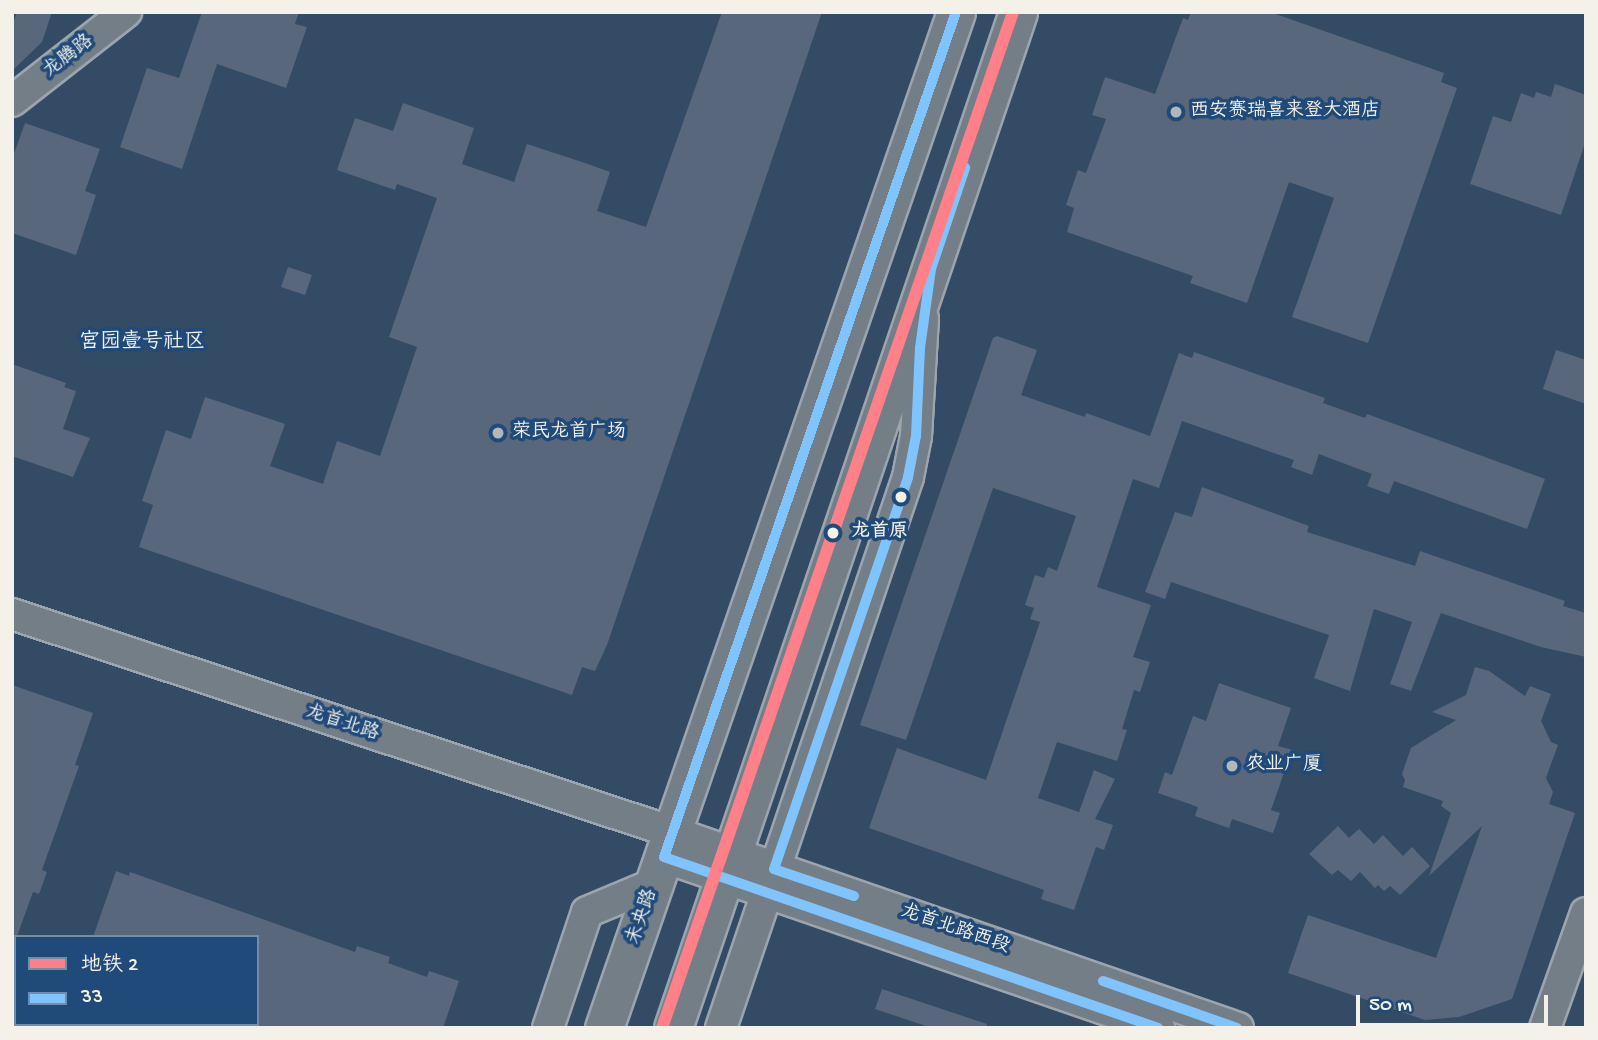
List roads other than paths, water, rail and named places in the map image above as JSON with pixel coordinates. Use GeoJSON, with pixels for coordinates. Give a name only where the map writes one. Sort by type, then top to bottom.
{"type":"FeatureCollection","features":[{"type":"Feature","properties":{"kind":"main road","name":"未央路"},"geometry":{"type":"LineString","coordinates":[[604,1028],[956,12]]}},
{"type":"Feature","properties":{"kind":"main road"},"geometry":{"type":"LineString","coordinates":[[673,1028],[1018,12]]}},
{"type":"Feature","properties":{"kind":"street","name":"龙腾路"},"geometry":{"type":"LineString","coordinates":[[12,100],[126,12]]}},
{"type":"Feature","properties":{"kind":"street"},"geometry":{"type":"LineString","coordinates":[[721,1028],[908,477],[916,436],[920,348],[931,269]]}},
{"type":"Feature","properties":{"kind":"street","name":"龙首北路"},"geometry":{"type":"LineString","coordinates":[[12,614],[663,858]]}},
{"type":"Feature","properties":{"kind":"street","name":"龙首北路西段"},"geometry":{"type":"LineString","coordinates":[[663,858],[726,866],[1238,1028]]}},
{"type":"Feature","properties":{"kind":"street"},"geometry":{"type":"LineString","coordinates":[[548,1028],[587,912],[663,858]]}},
{"type":"Feature","properties":{"kind":"street","name":"龙首北路西段"},"geometry":{"type":"LineString","coordinates":[[770,881],[1159,1028]]}},
{"type":"Feature","properties":{"kind":"street"},"geometry":{"type":"LineString","coordinates":[[1545,1028],[1586,913]]}},
{"type":"Feature","properties":{"kind":"metro line","name":"2"},"geometry":{"type":"LineString","coordinates":[[662,1028],[1013,12]]}},
{"type":"Feature","properties":{"kind":"place","name":"西安赛瑞喜来登大酒店"},"geometry":{"type":"Point","coordinates":[1176,112]}},
{"type":"Feature","properties":{"kind":"place","name":"荣民龙首广场"},"geometry":{"type":"Point","coordinates":[498,433]}},
{"type":"Feature","properties":{"kind":"place","name":"龙首原"},"geometry":{"type":"Point","coordinates":[833,533]}},
{"type":"Feature","properties":{"kind":"place","name":"农业广厦"},"geometry":{"type":"Point","coordinates":[1232,766]}},
{"type":"Feature","properties":{"kind":"district","name":"宫园壹号社区"},"geometry":{"type":"Point","coordinates":[142,344]}}]}
